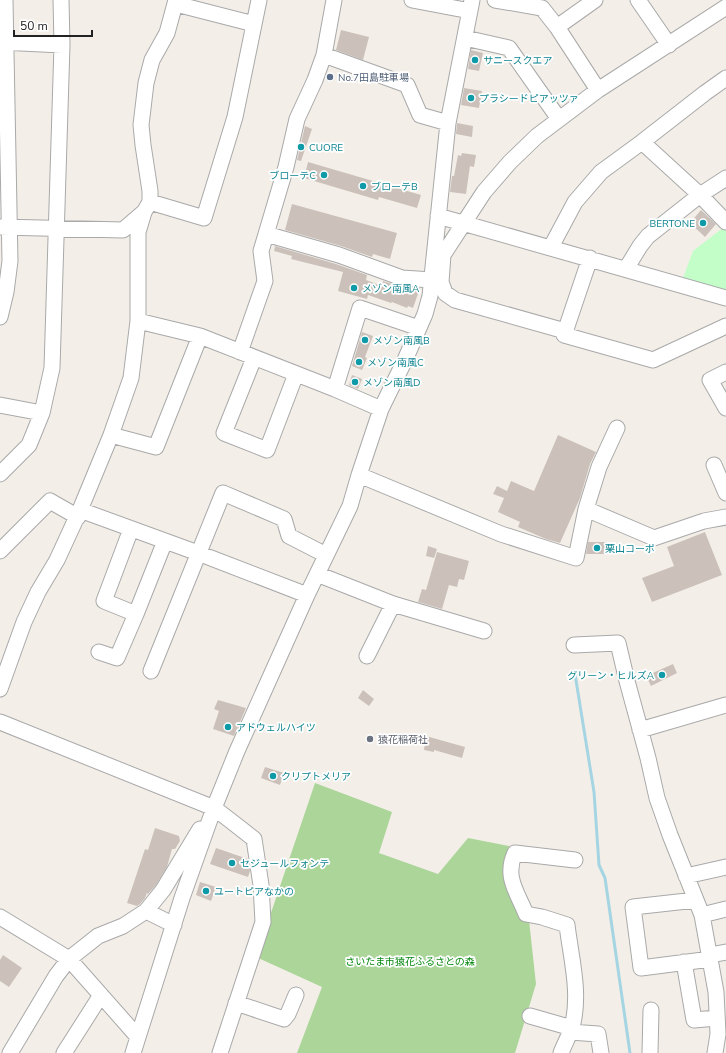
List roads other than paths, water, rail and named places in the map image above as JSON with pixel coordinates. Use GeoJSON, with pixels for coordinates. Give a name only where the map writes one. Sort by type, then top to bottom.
{"type":"FeatureCollection","features":[{"type":"Feature","properties":{"kind":"street"},"geometry":{"type":"LineString","coordinates":[[0,317],[6,292],[10,261],[5,227],[3,42],[5,0]]}},
{"type":"Feature","properties":{"kind":"street"},"geometry":{"type":"LineString","coordinates":[[0,474],[29,445],[42,413],[52,368],[62,45],[62,0]]}},
{"type":"Feature","properties":{"kind":"street"},"geometry":{"type":"LineString","coordinates":[[147,207],[204,218],[236,117],[259,0]]}},
{"type":"Feature","properties":{"kind":"street"},"geometry":{"type":"LineString","coordinates":[[240,352],[265,281],[261,251],[286,167],[297,119],[315,80],[324,55],[334,0]]}},
{"type":"Feature","properties":{"kind":"street"},"geometry":{"type":"LineString","coordinates":[[138,1047],[174,925],[214,808],[237,751],[307,595],[350,506],[381,409],[419,328],[430,296],[448,123],[471,6],[412,0]]}},
{"type":"Feature","properties":{"kind":"street"},"geometry":{"type":"LineString","coordinates":[[495,0],[542,4],[598,90]]}},
{"type":"Feature","properties":{"kind":"street"},"geometry":{"type":"LineString","coordinates":[[557,27],[595,0]]}},
{"type":"Feature","properties":{"kind":"street"},"geometry":{"type":"LineString","coordinates":[[638,0],[669,45]]}},
{"type":"Feature","properties":{"kind":"street"},"geometry":{"type":"LineString","coordinates":[[0,689],[24,622],[38,592],[57,560],[79,514],[111,435],[131,378],[138,321],[138,232],[147,207],[150,191],[142,145],[141,124],[146,83],[152,60],[167,33],[176,2],[254,24]]}},
{"type":"Feature","properties":{"kind":"street"},"geometry":{"type":"LineString","coordinates":[[565,331],[455,300],[445,293],[441,282],[443,255],[484,192],[510,162],[537,136],[598,90],[726,7]]}},
{"type":"Feature","properties":{"kind":"street"},"geometry":{"type":"LineString","coordinates":[[465,38],[509,48],[559,119]]}},
{"type":"Feature","properties":{"kind":"street"},"geometry":{"type":"LineString","coordinates":[[3,42],[62,45]]}},
{"type":"Feature","properties":{"kind":"street"},"geometry":{"type":"LineString","coordinates":[[324,55],[407,85],[420,115],[448,123]]}},
{"type":"Feature","properties":{"kind":"street"},"geometry":{"type":"LineString","coordinates":[[551,247],[575,202],[601,172],[642,142],[705,92],[726,78]]}},
{"type":"Feature","properties":{"kind":"street"},"geometry":{"type":"LineString","coordinates":[[642,142],[700,195],[726,222]]}},
{"type":"Feature","properties":{"kind":"street"},"geometry":{"type":"LineString","coordinates":[[626,269],[648,236],[700,195],[726,178]]}},
{"type":"Feature","properties":{"kind":"street"},"geometry":{"type":"LineString","coordinates":[[5,227],[123,230],[147,207]]}},
{"type":"Feature","properties":{"kind":"street"},"geometry":{"type":"LineString","coordinates":[[438,216],[464,222],[726,298]]}},
{"type":"Feature","properties":{"kind":"street"},"geometry":{"type":"LineString","coordinates":[[266,234],[339,255],[402,278],[432,280]]}},
{"type":"Feature","properties":{"kind":"street"},"geometry":{"type":"LineString","coordinates":[[590,258],[564,335],[653,360],[726,326]]}},
{"type":"Feature","properties":{"kind":"street"},"geometry":{"type":"LineString","coordinates":[[335,389],[360,308],[419,328]]}},
{"type":"Feature","properties":{"kind":"street"},"geometry":{"type":"LineString","coordinates":[[138,321],[200,336],[335,389],[381,409]]}},
{"type":"Feature","properties":{"kind":"street"},"geometry":{"type":"LineString","coordinates":[[111,435],[156,447],[200,336]]}},
{"type":"Feature","properties":{"kind":"street"},"geometry":{"type":"LineString","coordinates":[[254,358],[224,433],[267,450],[296,374]]}},
{"type":"Feature","properties":{"kind":"street"},"geometry":{"type":"LineString","coordinates":[[726,372],[710,380],[726,408]]}},
{"type":"Feature","properties":{"kind":"street"},"geometry":{"type":"LineString","coordinates":[[0,405],[42,413]]}},
{"type":"Feature","properties":{"kind":"street"},"geometry":{"type":"LineString","coordinates":[[359,475],[501,534],[576,558],[586,509],[600,468],[617,428]]}},
{"type":"Feature","properties":{"kind":"street"},"geometry":{"type":"LineString","coordinates":[[714,465],[726,493]]}},
{"type":"Feature","properties":{"kind":"street"},"geometry":{"type":"LineString","coordinates":[[151,671],[223,493],[284,519],[289,536],[326,555]]}},
{"type":"Feature","properties":{"kind":"street"},"geometry":{"type":"LineString","coordinates":[[0,551],[50,502],[79,514],[131,529],[165,541],[307,595]]}},
{"type":"Feature","properties":{"kind":"street"},"geometry":{"type":"LineString","coordinates":[[586,509],[654,538],[704,520],[726,517]]}},
{"type":"Feature","properties":{"kind":"street"},"geometry":{"type":"LineString","coordinates":[[131,529],[104,601],[136,614]]}},
{"type":"Feature","properties":{"kind":"street"},"geometry":{"type":"LineString","coordinates":[[99,652],[117,658],[165,541]]}},
{"type":"Feature","properties":{"kind":"street"},"geometry":{"type":"LineString","coordinates":[[317,574],[393,604],[484,631]]}},
{"type":"Feature","properties":{"kind":"street"},"geometry":{"type":"LineString","coordinates":[[368,656],[393,604]]}},
{"type":"Feature","properties":{"kind":"street"},"geometry":{"type":"LineString","coordinates":[[574,645],[618,643],[657,798],[702,915],[716,992],[717,1018],[722,1034],[715,1053]]}},
{"type":"Feature","properties":{"kind":"street"},"geometry":{"type":"LineString","coordinates":[[640,730],[726,705]]}},
{"type":"Feature","properties":{"kind":"street"},"geometry":{"type":"LineString","coordinates":[[0,722],[214,808],[254,839],[261,885],[262,922],[220,1053]]}},
{"type":"Feature","properties":{"kind":"street"},"geometry":{"type":"LineString","coordinates":[[10,1053],[56,976],[69,959],[98,936],[123,926],[146,910],[163,890],[190,844],[214,808]]}},
{"type":"Feature","properties":{"kind":"street"},"geometry":{"type":"LineString","coordinates":[[561,1053],[571,1030],[576,1006],[576,990],[567,925],[542,917],[526,914],[510,877],[510,863],[515,853],[575,860]]}},
{"type":"Feature","properties":{"kind":"street"},"geometry":{"type":"LineString","coordinates":[[686,876],[726,867]]}},
{"type":"Feature","properties":{"kind":"street"},"geometry":{"type":"LineString","coordinates":[[696,900],[633,907],[641,968],[684,962],[726,952]]}},
{"type":"Feature","properties":{"kind":"street"},"geometry":{"type":"LineString","coordinates":[[146,910],[174,925]]}},
{"type":"Feature","properties":{"kind":"street"},"geometry":{"type":"LineString","coordinates":[[702,915],[726,910]]}},
{"type":"Feature","properties":{"kind":"street"},"geometry":{"type":"LineString","coordinates":[[0,917],[69,959],[101,995],[138,1047]]}},
{"type":"Feature","properties":{"kind":"street"},"geometry":{"type":"LineString","coordinates":[[684,962],[694,1020],[717,1018]]}},
{"type":"Feature","properties":{"kind":"street"},"geometry":{"type":"LineString","coordinates":[[64,1053],[101,995]]}},
{"type":"Feature","properties":{"kind":"street"},"geometry":{"type":"LineString","coordinates":[[236,1003],[284,1019],[288,1014],[296,995]]}},
{"type":"Feature","properties":{"kind":"street"},"geometry":{"type":"LineString","coordinates":[[650,1053],[651,1010]]}},
{"type":"Feature","properties":{"kind":"street"},"geometry":{"type":"LineString","coordinates":[[530,1016],[571,1030],[598,1034],[600,1053]]}},
{"type":"Feature","properties":{"kind":"waterway"},"geometry":{"type":"LineString","coordinates":[[575,674],[594,792],[599,865],[605,878],[630,1053]]}},
{"type":"Feature","properties":{"kind":"place","name":"サニースクエア"},"geometry":{"type":"Point","coordinates":[475,60]}},
{"type":"Feature","properties":{"kind":"place","name":"No.7田島駐車場"},"geometry":{"type":"Point","coordinates":[330,77]}},
{"type":"Feature","properties":{"kind":"place","name":"プラシードピアッツァ"},"geometry":{"type":"Point","coordinates":[471,98]}},
{"type":"Feature","properties":{"kind":"place","name":"CUORE"},"geometry":{"type":"Point","coordinates":[301,147]}},
{"type":"Feature","properties":{"kind":"place","name":"ブローテC"},"geometry":{"type":"Point","coordinates":[324,175]}},
{"type":"Feature","properties":{"kind":"place","name":"ブローテB"},"geometry":{"type":"Point","coordinates":[363,186]}},
{"type":"Feature","properties":{"kind":"place","name":"BERTONE"},"geometry":{"type":"Point","coordinates":[703,223]}},
{"type":"Feature","properties":{"kind":"place","name":"メゾン南風A"},"geometry":{"type":"Point","coordinates":[354,288]}},
{"type":"Feature","properties":{"kind":"place","name":"メゾン南風B"},"geometry":{"type":"Point","coordinates":[365,340]}},
{"type":"Feature","properties":{"kind":"place","name":"メゾン南風C"},"geometry":{"type":"Point","coordinates":[359,362]}},
{"type":"Feature","properties":{"kind":"place","name":"メゾン南風D"},"geometry":{"type":"Point","coordinates":[355,382]}},
{"type":"Feature","properties":{"kind":"place","name":"栗山コーポ"},"geometry":{"type":"Point","coordinates":[597,548]}},
{"type":"Feature","properties":{"kind":"place","name":"グリーン・ヒルズA"},"geometry":{"type":"Point","coordinates":[662,675]}},
{"type":"Feature","properties":{"kind":"place","name":"アドウェルハイツ"},"geometry":{"type":"Point","coordinates":[228,727]}},
{"type":"Feature","properties":{"kind":"place","name":"猿花稲荷社"},"geometry":{"type":"Point","coordinates":[370,739]}},
{"type":"Feature","properties":{"kind":"place","name":"クリプトメリア"},"geometry":{"type":"Point","coordinates":[273,776]}},
{"type":"Feature","properties":{"kind":"place","name":"セジュールフォンテ"},"geometry":{"type":"Point","coordinates":[232,863]}},
{"type":"Feature","properties":{"kind":"place","name":"ユートピアなかの"},"geometry":{"type":"Point","coordinates":[206,891]}},
{"type":"Feature","properties":{"kind":"park label","name":"さいたま市猿花ふるさとの森"},"geometry":{"type":"Point","coordinates":[410,961]}}]}
